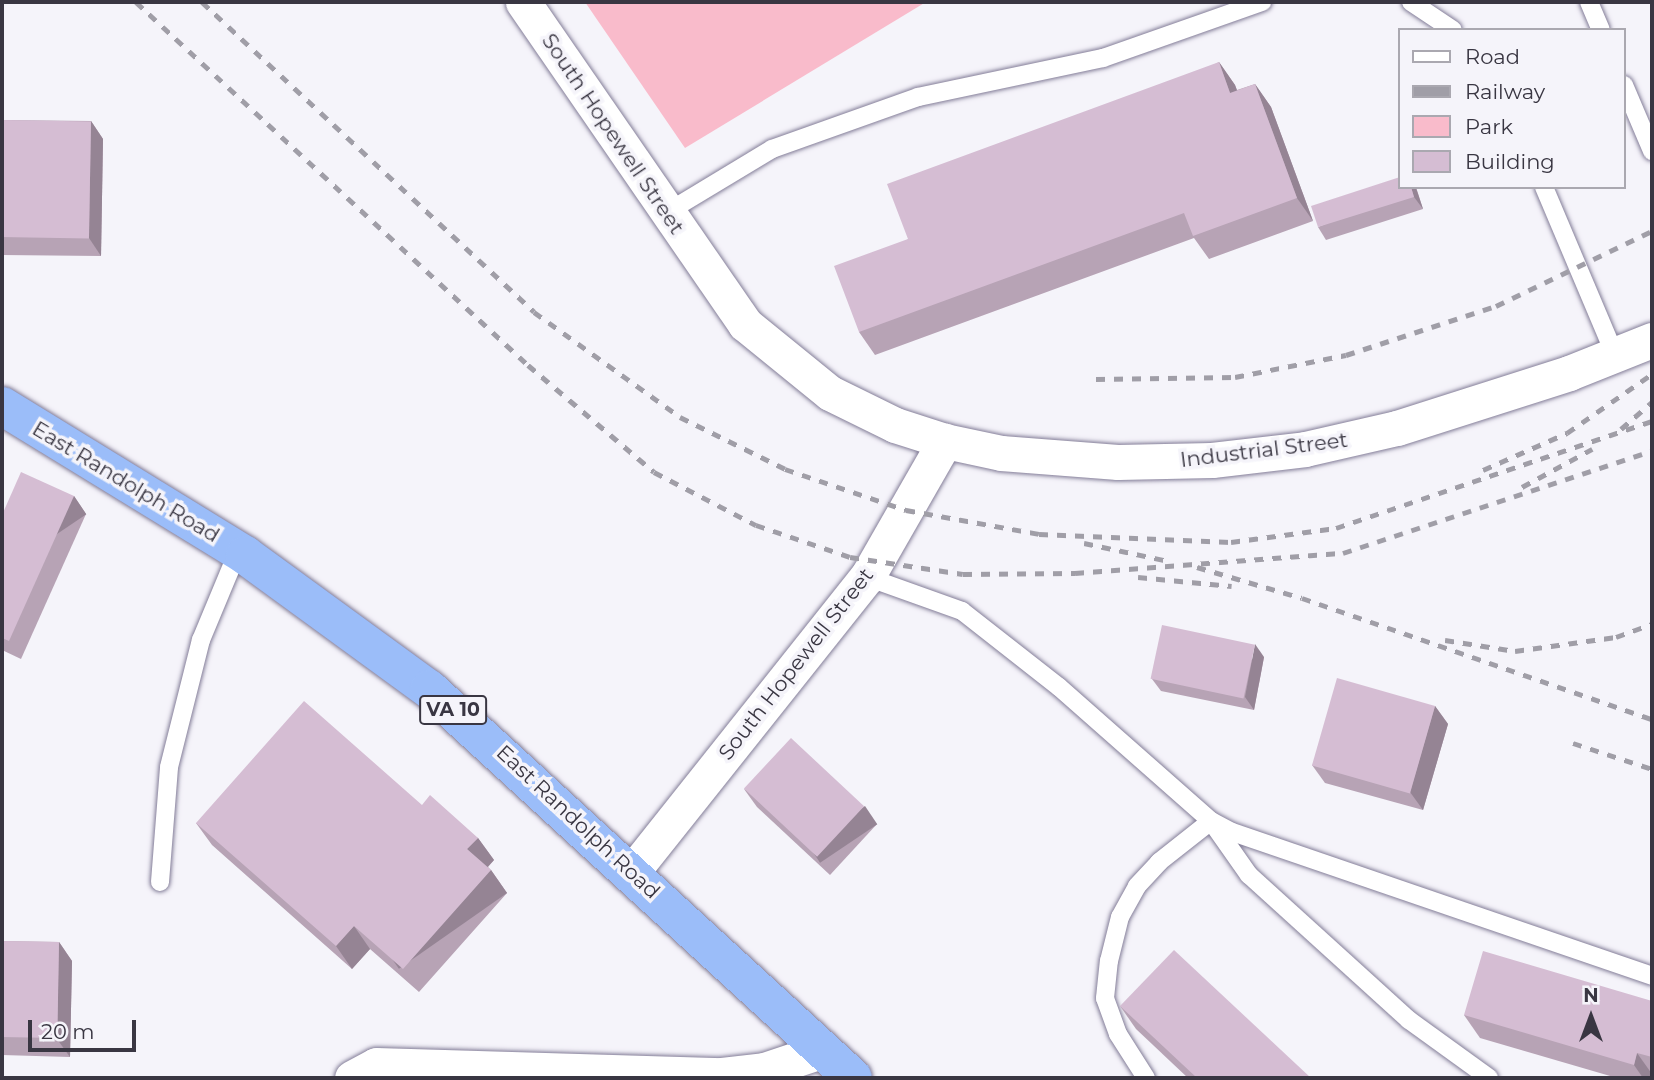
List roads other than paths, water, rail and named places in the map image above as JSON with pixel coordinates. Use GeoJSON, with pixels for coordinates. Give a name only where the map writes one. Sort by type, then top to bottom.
{"type":"FeatureCollection","features":[{"type":"Feature","properties":{"kind":"highway","name":"East Randolph Road"},"geometry":{"type":"LineString","coordinates":[[2,407],[238,551],[349,626],[429,689],[632,872],[853,1078]]}},
{"type":"Feature","properties":{"kind":"street","name":"South Hopewell Street"},"geometry":{"type":"LineString","coordinates":[[523,2],[745,324],[790,365],[830,393],[895,425],[945,441],[867,577],[632,872]]}},
{"type":"Feature","properties":{"kind":"street","name":"Industrial Street"},"geometry":{"type":"LineString","coordinates":[[945,441],[1001,453],[1118,462],[1212,460],[1305,449],[1372,435],[1615,355],[1652,340]]}},
{"type":"Feature","properties":{"kind":"street"},"geometry":{"type":"LineString","coordinates":[[352,1078],[376,1065],[722,1075],[764,1070],[824,1050]]}},
{"type":"Feature","properties":{"kind":"lane"},"geometry":{"type":"LineString","coordinates":[[666,213],[772,149],[906,101],[1103,58],[1262,2]]}},
{"type":"Feature","properties":{"kind":"lane"},"geometry":{"type":"LineString","coordinates":[[1411,2],[1450,28]]}},
{"type":"Feature","properties":{"kind":"lane"},"geometry":{"type":"LineString","coordinates":[[1589,2],[1600,28]]}},
{"type":"Feature","properties":{"kind":"lane"},"geometry":{"type":"LineString","coordinates":[[1626,90],[1652,151]]}},
{"type":"Feature","properties":{"kind":"lane"},"geometry":{"type":"LineString","coordinates":[[1545,189],[1615,355]]}},
{"type":"Feature","properties":{"kind":"lane"},"geometry":{"type":"LineString","coordinates":[[160,882],[169,767],[201,640],[238,551]]}},
{"type":"Feature","properties":{"kind":"lane"},"geometry":{"type":"LineString","coordinates":[[867,577],[962,611],[1059,687],[1211,821],[1249,875],[1409,1020],[1489,1078]]}},
{"type":"Feature","properties":{"kind":"lane"},"geometry":{"type":"LineString","coordinates":[[1211,821],[1328,867],[1652,976]]}},
{"type":"Feature","properties":{"kind":"lane"},"geometry":{"type":"LineString","coordinates":[[1146,1078],[1118,1034],[1105,998],[1109,961],[1120,917],[1137,886],[1159,862],[1211,821]]}},
{"type":"Feature","properties":{"kind":"railway"},"geometry":{"type":"LineString","coordinates":[[136,2],[528,365],[654,472],[756,525],[850,557],[963,574],[1075,573],[1343,553],[1652,451]]}},
{"type":"Feature","properties":{"kind":"railway"},"geometry":{"type":"LineString","coordinates":[[202,2],[534,312],[680,417],[785,469],[906,510],[1039,534],[1231,542],[1336,528],[1652,421]]}},
{"type":"Feature","properties":{"kind":"railway"},"geometry":{"type":"LineString","coordinates":[[1096,379],[1235,377],[1346,355],[1496,306],[1652,231]]}},
{"type":"Feature","properties":{"kind":"railway"},"geometry":{"type":"LineString","coordinates":[[1483,470],[1567,433],[1652,374]]}},
{"type":"Feature","properties":{"kind":"railway"},"geometry":{"type":"LineString","coordinates":[[1621,429],[1652,402]]}},
{"type":"Feature","properties":{"kind":"railway"},"geometry":{"type":"LineString","coordinates":[[1522,487],[1592,449]]}},
{"type":"Feature","properties":{"kind":"railway"},"geometry":{"type":"LineString","coordinates":[[1084,543],[1169,561]]}},
{"type":"Feature","properties":{"kind":"railway"},"geometry":{"type":"LineString","coordinates":[[1197,567],[1302,598],[1652,719]]}},
{"type":"Feature","properties":{"kind":"railway"},"geometry":{"type":"LineString","coordinates":[[1138,577],[1232,586]]}},
{"type":"Feature","properties":{"kind":"railway"},"geometry":{"type":"LineString","coordinates":[[1445,640],[1515,651],[1616,637],[1652,624]]}},
{"type":"Feature","properties":{"kind":"railway"},"geometry":{"type":"LineString","coordinates":[[1573,743],[1652,769]]}}]}
